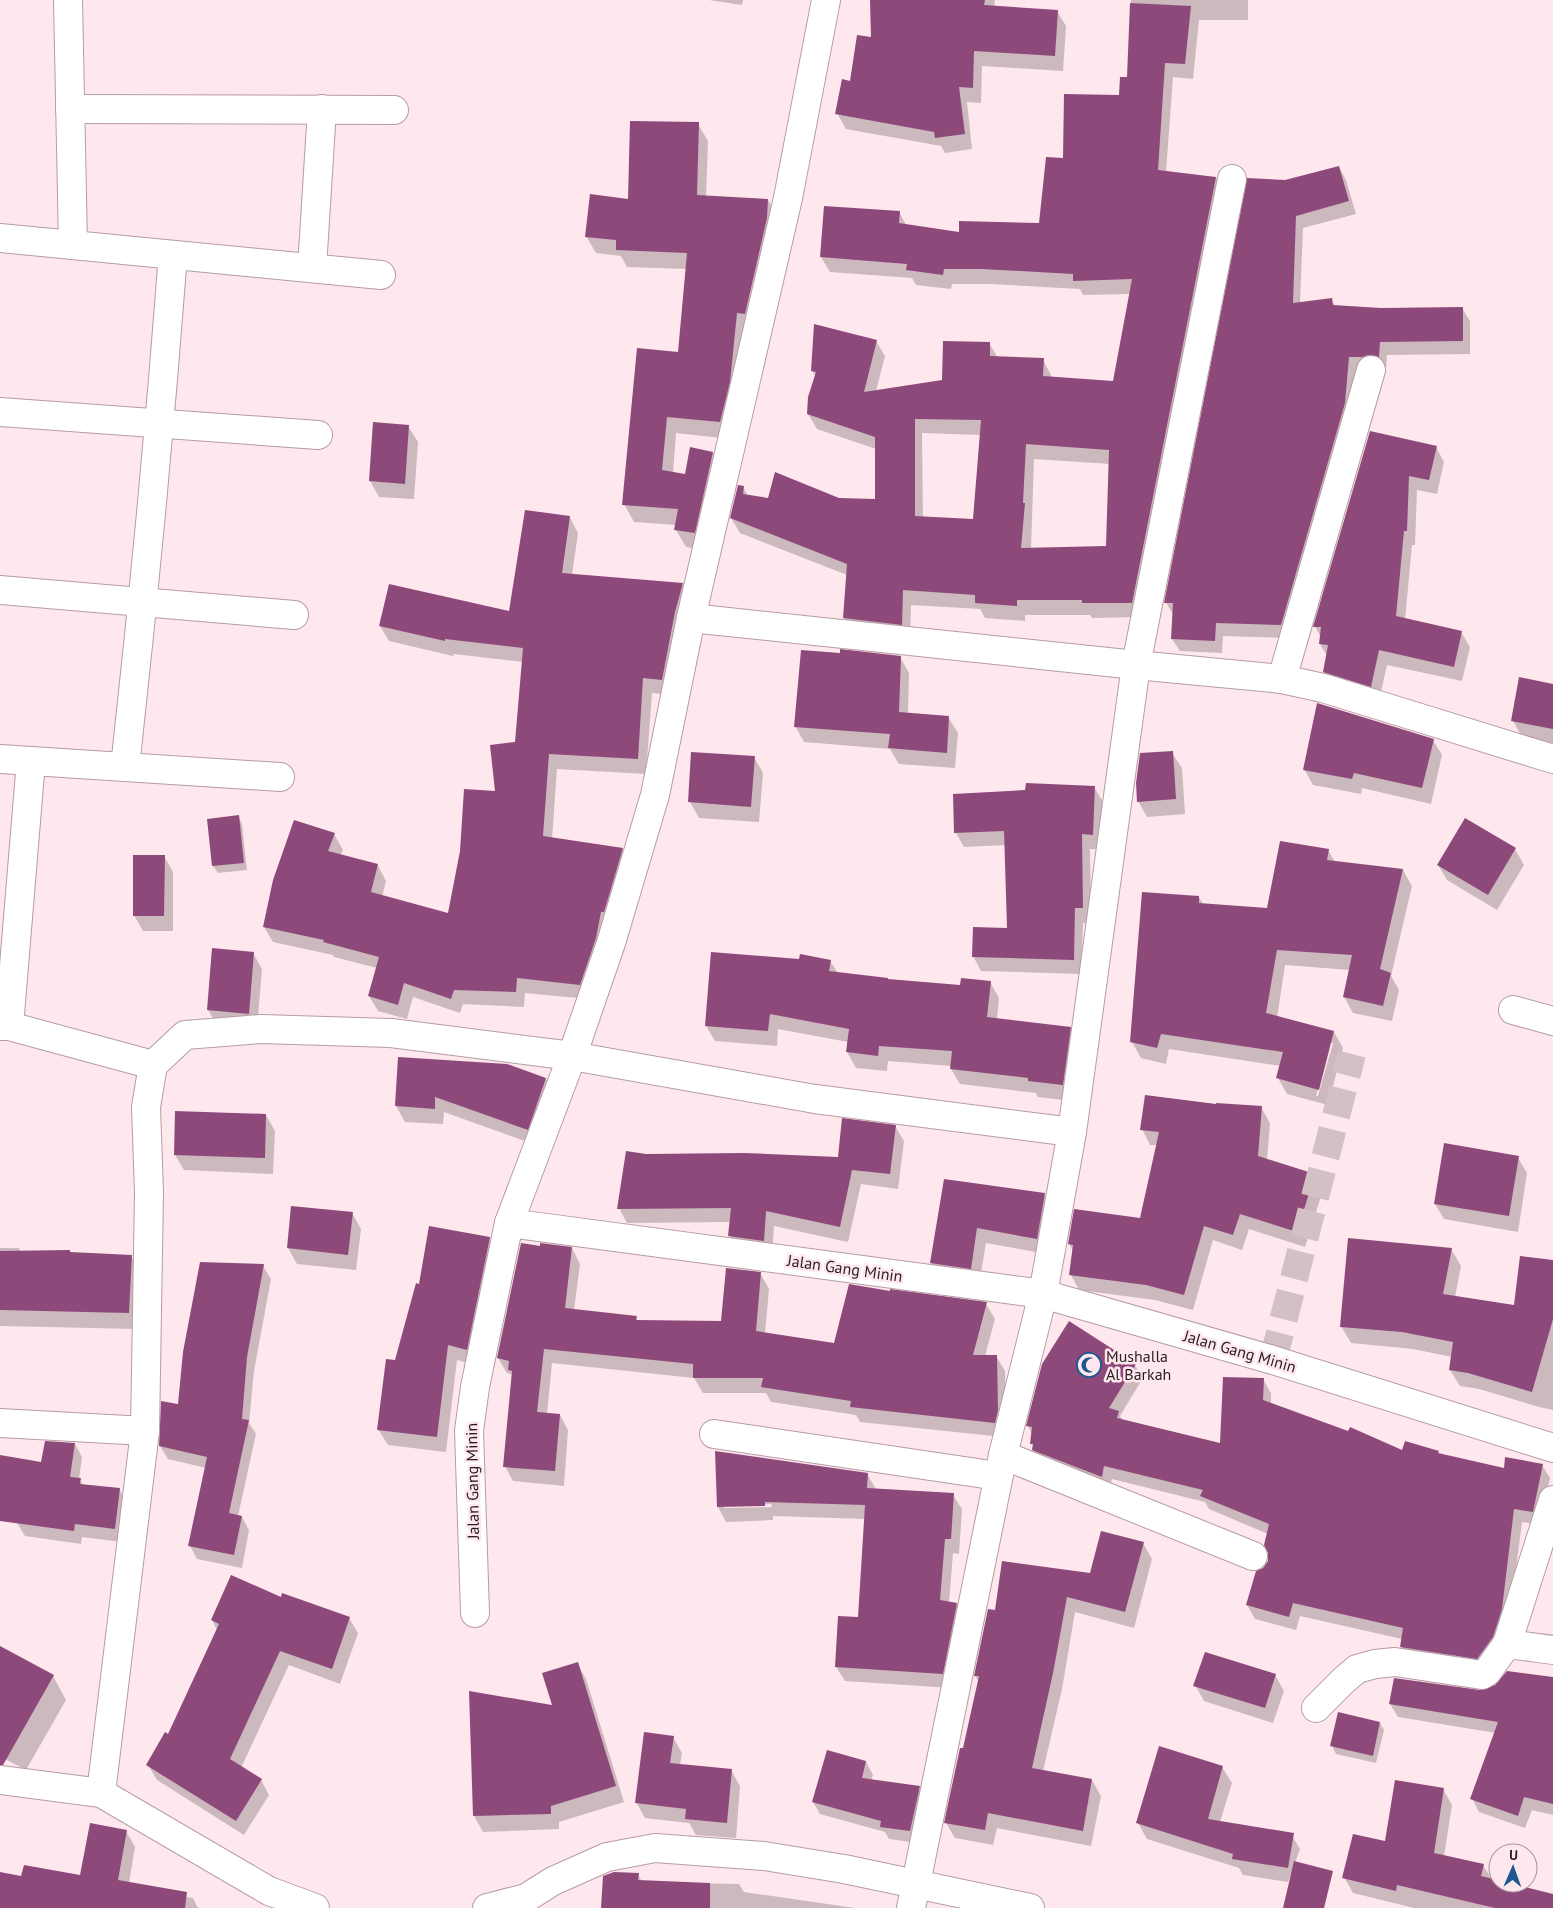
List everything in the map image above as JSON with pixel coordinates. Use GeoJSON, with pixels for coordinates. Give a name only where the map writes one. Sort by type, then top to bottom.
{"type":"FeatureCollection","features":[{"type":"Feature","properties":{"kind":"street"},"geometry":{"type":"LineString","coordinates":[[68,0],[73,245]]}},
{"type":"Feature","properties":{"kind":"street"},"geometry":{"type":"LineString","coordinates":[[509,1223],[572,1056],[611,943],[655,795],[691,618],[788,198],[826,0]]}},
{"type":"Feature","properties":{"kind":"street"},"geometry":{"type":"LineString","coordinates":[[70,108],[394,110]]}},
{"type":"Feature","properties":{"kind":"street"},"geometry":{"type":"LineString","coordinates":[[312,268],[322,109]]}},
{"type":"Feature","properties":{"kind":"street"},"geometry":{"type":"LineString","coordinates":[[913,1897],[1001,1466],[1043,1294],[1072,1132],[1136,665],[1232,179]]}},
{"type":"Feature","properties":{"kind":"street"},"geometry":{"type":"LineString","coordinates":[[0,238],[381,275]]}},
{"type":"Feature","properties":{"kind":"street"},"geometry":{"type":"LineString","coordinates":[[125,767],[160,424],[173,255]]}},
{"type":"Feature","properties":{"kind":"street"},"geometry":{"type":"LineString","coordinates":[[1282,679],[1371,370]]}},
{"type":"Feature","properties":{"kind":"street"},"geometry":{"type":"LineString","coordinates":[[0,412],[318,435]]}},
{"type":"Feature","properties":{"kind":"street"},"geometry":{"type":"LineString","coordinates":[[0,590],[294,615]]}},
{"type":"Feature","properties":{"kind":"street"},"geometry":{"type":"LineString","coordinates":[[691,618],[1282,679],[1323,688],[1553,759]]}},
{"type":"Feature","properties":{"kind":"street"},"geometry":{"type":"LineString","coordinates":[[0,759],[280,777]]}},
{"type":"Feature","properties":{"kind":"street"},"geometry":{"type":"LineString","coordinates":[[31,761],[4,1026],[153,1065]]}},
{"type":"Feature","properties":{"kind":"street"},"geometry":{"type":"LineString","coordinates":[[1513,1010],[1553,1021]]}},
{"type":"Feature","properties":{"kind":"street"},"geometry":{"type":"LineString","coordinates":[[101,1792],[144,1431],[148,1192],[146,1107],[153,1065],[185,1036],[261,1030],[391,1033],[572,1056],[815,1099],[1072,1132]]}},
{"type":"Feature","properties":{"kind":"street","name":"Jalan Gang Minin"},"geometry":{"type":"LineString","coordinates":[[475,1613],[469,1431],[475,1388],[509,1223],[1043,1294],[1272,1360],[1553,1448]]}},
{"type":"Feature","properties":{"kind":"street"},"geometry":{"type":"LineString","coordinates":[[0,1423],[144,1431]]}},
{"type":"Feature","properties":{"kind":"street"},"geometry":{"type":"LineString","coordinates":[[714,1434],[1001,1466],[1253,1556]]}},
{"type":"Feature","properties":{"kind":"street"},"geometry":{"type":"LineString","coordinates":[[1316,1708],[1357,1669],[1375,1664],[1395,1662],[1482,1675],[1487,1672],[1507,1644],[1553,1500]]}},
{"type":"Feature","properties":{"kind":"street"},"geometry":{"type":"LineString","coordinates":[[1507,1644],[1553,1650]]}},
{"type":"Feature","properties":{"kind":"street"},"geometry":{"type":"LineString","coordinates":[[0,1780],[101,1792],[267,1899],[315,1908]]}},
{"type":"Feature","properties":{"kind":"street"},"geometry":{"type":"LineString","coordinates":[[487,1908],[526,1898],[553,1882],[606,1857],[655,1848],[764,1856],[844,1870],[913,1897],[1030,1908]]}},
{"type":"Feature","properties":{"kind":"building"},"geometry":{"type":"Polygon","coordinates":[[[870,0],[985,0],[984,5],[1058,10],[1055,56],[974,51],[973,88],[959,87],[965,134],[935,138],[934,132],[835,114],[842,79],[850,81],[857,35],[871,37],[870,0]]]}},
{"type":"Feature","properties":{"kind":"building"},"geometry":{"type":"Polygon","coordinates":[[[1130,3],[1191,6],[1185,64],[1165,63],[1158,170],[1216,177],[1132,603],[1082,603],[1082,600],[1017,600],[1017,606],[975,603],[975,595],[903,590],[902,625],[843,618],[847,564],[730,518],[738,485],[744,486],[743,494],[768,498],[775,472],[839,498],[875,499],[875,437],[807,414],[808,397],[816,372],[811,371],[814,324],[877,340],[864,392],[942,380],[943,341],[990,342],[990,356],[1044,358],[1043,376],[1113,381],[1132,279],[1073,281],[1073,274],[982,269],[944,269],[943,275],[906,270],[907,264],[820,257],[824,206],[900,211],[899,223],[959,232],[959,221],[1039,223],[1046,157],[1063,158],[1064,94],[1119,95],[1120,77],[1127,77],[1130,3]],[[915,419],[915,516],[973,519],[981,420],[915,419]],[[1026,444],[1023,503],[1025,503],[1021,548],[1106,546],[1109,450],[1026,444]]]}},
{"type":"Feature","properties":{"kind":"building"},"geometry":{"type":"Polygon","coordinates":[[[630,121],[699,122],[697,195],[768,199],[767,218],[745,314],[737,313],[730,382],[720,422],[667,417],[662,470],[685,474],[690,447],[713,452],[695,533],[674,530],[678,509],[622,505],[637,348],[678,352],[687,253],[616,250],[616,240],[585,237],[590,194],[628,199],[630,121]]]}},
{"type":"Feature","properties":{"kind":"building"},"geometry":{"type":"Polygon","coordinates":[[[1339,166],[1349,201],[1296,216],[1293,303],[1332,298],[1333,305],[1381,308],[1463,307],[1463,341],[1380,342],[1379,357],[1368,355],[1349,357],[1345,403],[1281,625],[1216,623],[1215,641],[1171,639],[1173,603],[1164,603],[1247,178],[1285,180],[1339,166]]]}},
{"type":"Feature","properties":{"kind":"building"},"geometry":{"type":"Polygon","coordinates":[[[373,422],[409,425],[405,484],[369,481],[373,422]]]}},
{"type":"Feature","properties":{"kind":"building"},"geometry":{"type":"Polygon","coordinates":[[[1370,431],[1437,446],[1429,480],[1409,476],[1407,531],[1404,531],[1396,616],[1462,631],[1454,667],[1379,650],[1371,687],[1323,672],[1328,645],[1319,644],[1321,627],[1313,627],[1370,431]]]}},
{"type":"Feature","properties":{"kind":"building"},"geometry":{"type":"Polygon","coordinates":[[[525,510],[570,516],[562,573],[683,583],[675,612],[662,680],[643,678],[638,759],[549,754],[543,836],[623,848],[604,912],[601,912],[596,938],[580,985],[517,978],[516,992],[454,990],[451,999],[404,983],[398,1005],[368,996],[379,957],[323,942],[324,940],[263,927],[273,880],[294,820],[335,833],[328,851],[378,864],[371,892],[448,913],[460,851],[464,789],[495,791],[490,745],[515,742],[523,648],[445,639],[445,641],[379,626],[389,584],[509,611],[525,510]]]}},
{"type":"Feature","properties":{"kind":"building"},"geometry":{"type":"Polygon","coordinates":[[[840,649],[901,656],[899,712],[949,716],[947,753],[888,748],[890,734],[794,727],[801,650],[840,653],[840,649]]]}},
{"type":"Feature","properties":{"kind":"building"},"geometry":{"type":"Polygon","coordinates":[[[1519,677],[1553,684],[1553,729],[1511,721],[1519,677]]]}},
{"type":"Feature","properties":{"kind":"building"},"geometry":{"type":"Polygon","coordinates":[[[1317,703],[1434,739],[1422,788],[1354,773],[1352,779],[1303,770],[1317,703]]]}},
{"type":"Feature","properties":{"kind":"building"},"geometry":{"type":"Polygon","coordinates":[[[1173,751],[1176,799],[1137,802],[1136,783],[1140,753],[1173,751]]]}},
{"type":"Feature","properties":{"kind":"building"},"geometry":{"type":"Polygon","coordinates":[[[691,752],[755,756],[751,807],[688,802],[691,752]]]}},
{"type":"Feature","properties":{"kind":"building"},"geometry":{"type":"Polygon","coordinates":[[[1026,783],[1095,786],[1093,835],[1082,834],[1083,908],[1075,908],[1074,960],[972,957],[973,927],[1007,928],[1004,831],[954,833],[953,794],[1025,790],[1026,783]]]}},
{"type":"Feature","properties":{"kind":"building"},"geometry":{"type":"Polygon","coordinates":[[[239,815],[244,863],[212,866],[207,819],[239,815]]]}},
{"type":"Feature","properties":{"kind":"building"},"geometry":{"type":"Polygon","coordinates":[[[1465,818],[1516,848],[1488,895],[1437,865],[1465,818]]]}},
{"type":"Feature","properties":{"kind":"building"},"geometry":{"type":"Polygon","coordinates":[[[1280,841],[1329,849],[1327,860],[1403,869],[1380,969],[1391,973],[1383,1006],[1343,997],[1352,955],[1277,950],[1266,1013],[1334,1031],[1319,1090],[1276,1078],[1283,1052],[1161,1034],[1157,1048],[1130,1042],[1142,892],[1199,896],[1199,903],[1267,908],[1280,841]]]}},
{"type":"Feature","properties":{"kind":"building"},"geometry":{"type":"Polygon","coordinates":[[[133,855],[165,855],[164,916],[133,916],[133,855]]]}},
{"type":"Feature","properties":{"kind":"building"},"geometry":{"type":"Polygon","coordinates":[[[212,948],[254,952],[249,1014],[207,1010],[212,948]]]}},
{"type":"Feature","properties":{"kind":"building"},"geometry":{"type":"Polygon","coordinates":[[[711,952],[799,959],[800,954],[831,960],[829,971],[888,979],[960,985],[961,978],[991,981],[987,1017],[1071,1027],[1063,1085],[1028,1081],[1028,1078],[950,1069],[952,1051],[879,1046],[878,1056],[846,1052],[849,1029],[770,1014],[768,1031],[705,1026],[711,952]]]}},
{"type":"Feature","properties":{"kind":"building"},"geometry":{"type":"Polygon","coordinates":[[[398,1057],[507,1064],[546,1078],[528,1130],[435,1097],[435,1109],[395,1106],[398,1057]]]}},
{"type":"Feature","properties":{"kind":"building"},"geometry":{"type":"Polygon","coordinates":[[[1145,1095],[1216,1104],[1262,1106],[1258,1156],[1315,1174],[1297,1232],[1240,1214],[1233,1235],[1204,1226],[1184,1295],[1146,1285],[1069,1275],[1073,1245],[1068,1244],[1074,1209],[1140,1218],[1159,1132],[1140,1130],[1145,1095]]]}},
{"type":"Feature","properties":{"kind":"building"},"geometry":{"type":"Polygon","coordinates":[[[175,1111],[266,1114],[265,1158],[174,1155],[175,1111]]]}},
{"type":"Feature","properties":{"kind":"building"},"geometry":{"type":"Polygon","coordinates":[[[842,1118],[896,1125],[890,1174],[852,1170],[840,1227],[766,1211],[764,1241],[728,1236],[731,1208],[617,1209],[626,1151],[646,1154],[744,1153],[838,1157],[842,1118]]]}},
{"type":"Feature","properties":{"kind":"building"},"geometry":{"type":"Polygon","coordinates":[[[1444,1143],[1519,1156],[1509,1216],[1434,1204],[1444,1143]]]}},
{"type":"Feature","properties":{"kind":"building"},"geometry":{"type":"Polygon","coordinates":[[[944,1179],[1045,1193],[1037,1239],[977,1228],[971,1269],[930,1263],[944,1179]]]}},
{"type":"Feature","properties":{"kind":"building"},"geometry":{"type":"Polygon","coordinates":[[[291,1206],[353,1212],[348,1255],[287,1248],[291,1206]]]}},
{"type":"Feature","properties":{"kind":"building"},"geometry":{"type":"Polygon","coordinates":[[[429,1226],[490,1237],[467,1350],[448,1345],[437,1437],[377,1430],[386,1359],[395,1360],[416,1283],[419,1284],[429,1226]]]}},
{"type":"Feature","properties":{"kind":"building"},"geometry":{"type":"Polygon","coordinates":[[[1348,1238],[1452,1248],[1443,1294],[1514,1305],[1520,1256],[1553,1260],[1553,1319],[1532,1392],[1468,1373],[1449,1370],[1453,1342],[1402,1332],[1340,1327],[1348,1238]]]}},
{"type":"Feature","properties":{"kind":"building"},"geometry":{"type":"Polygon","coordinates":[[[521,1243],[540,1246],[540,1243],[572,1247],[565,1308],[637,1316],[636,1320],[721,1321],[726,1268],[761,1272],[756,1331],[834,1343],[849,1284],[890,1291],[890,1289],[987,1302],[973,1355],[997,1355],[998,1410],[995,1423],[850,1407],[851,1401],[761,1387],[763,1378],[693,1378],[693,1364],[544,1349],[537,1412],[560,1414],[555,1471],[503,1467],[512,1371],[508,1370],[509,1361],[497,1358],[521,1243]]]}},
{"type":"Feature","properties":{"kind":"building"},"geometry":{"type":"Polygon","coordinates":[[[70,1250],[70,1252],[132,1255],[129,1313],[0,1310],[0,1251],[70,1250]]]}},
{"type":"Feature","properties":{"kind":"building"},"geometry":{"type":"Polygon","coordinates":[[[200,1262],[264,1264],[247,1357],[242,1419],[249,1420],[229,1513],[242,1516],[234,1555],[188,1546],[207,1457],[159,1446],[161,1401],[178,1404],[183,1352],[200,1262]]]}},
{"type":"Feature","properties":{"kind":"building"},"geometry":{"type":"Polygon","coordinates":[[[1069,1321],[1136,1364],[1109,1408],[1119,1411],[1117,1418],[1220,1443],[1223,1377],[1264,1378],[1263,1400],[1348,1431],[1350,1427],[1402,1450],[1405,1441],[1439,1451],[1438,1453],[1504,1468],[1505,1457],[1543,1464],[1533,1512],[1514,1509],[1502,1609],[1493,1637],[1477,1659],[1400,1647],[1403,1628],[1293,1603],[1289,1617],[1246,1605],[1256,1571],[1263,1568],[1268,1561],[1268,1553],[1264,1545],[1269,1524],[1200,1496],[1203,1490],[1104,1466],[1102,1477],[1032,1450],[1033,1444],[1030,1444],[1032,1427],[1026,1426],[1042,1364],[1069,1321]]]}},
{"type":"Feature","properties":{"kind":"building"},"geometry":{"type":"Polygon","coordinates":[[[45,1441],[75,1443],[70,1477],[81,1478],[80,1484],[120,1488],[115,1529],[75,1524],[74,1531],[0,1521],[0,1455],[41,1462],[45,1441]]]}},
{"type":"Feature","properties":{"kind":"building"},"geometry":{"type":"Polygon","coordinates":[[[715,1451],[868,1473],[867,1488],[954,1493],[951,1539],[945,1539],[940,1600],[957,1603],[943,1674],[835,1667],[838,1616],[858,1617],[865,1505],[765,1502],[765,1506],[717,1507],[715,1451]]]}},
{"type":"Feature","properties":{"kind":"building"},"geometry":{"type":"Polygon","coordinates":[[[1101,1531],[1144,1542],[1125,1612],[1067,1597],[1053,1673],[1032,1768],[1092,1779],[1083,1831],[988,1813],[985,1830],[944,1823],[960,1748],[963,1748],[979,1676],[974,1676],[988,1609],[995,1610],[1002,1561],[1090,1573],[1101,1531]]]}},
{"type":"Feature","properties":{"kind":"building"},"geometry":{"type":"Polygon","coordinates":[[[231,1575],[281,1597],[282,1593],[350,1617],[332,1669],[280,1651],[230,1759],[262,1779],[236,1821],[146,1765],[165,1732],[168,1734],[219,1624],[211,1620],[231,1575]]]}},
{"type":"Feature","properties":{"kind":"building"},"geometry":{"type":"Polygon","coordinates":[[[0,1646],[54,1675],[3,1765],[0,1765],[0,1646]]]}},
{"type":"Feature","properties":{"kind":"building"},"geometry":{"type":"Polygon","coordinates":[[[1205,1652],[1276,1674],[1265,1708],[1193,1686],[1205,1652]]]}},
{"type":"Feature","properties":{"kind":"building"},"geometry":{"type":"Polygon","coordinates":[[[578,1662],[616,1786],[551,1806],[551,1814],[473,1816],[469,1691],[552,1705],[542,1673],[578,1662]]]}},
{"type":"Feature","properties":{"kind":"building"},"geometry":{"type":"Polygon","coordinates":[[[1507,1671],[1553,1677],[1553,1804],[1524,1797],[1518,1816],[1470,1799],[1498,1722],[1389,1704],[1394,1678],[1480,1690],[1495,1685],[1507,1671]]]}},
{"type":"Feature","properties":{"kind":"building"},"geometry":{"type":"Polygon","coordinates":[[[1338,1712],[1380,1722],[1373,1756],[1330,1746],[1338,1712]]]}},
{"type":"Feature","properties":{"kind":"building"},"geometry":{"type":"Polygon","coordinates":[[[644,1732],[674,1736],[670,1763],[732,1769],[727,1823],[685,1819],[686,1809],[635,1803],[644,1732]]]}},
{"type":"Feature","properties":{"kind":"building"},"geometry":{"type":"Polygon","coordinates":[[[1159,1746],[1223,1766],[1208,1819],[1294,1833],[1288,1868],[1232,1859],[1233,1854],[1136,1823],[1159,1746]]]}},
{"type":"Feature","properties":{"kind":"building"},"geometry":{"type":"Polygon","coordinates":[[[827,1750],[866,1761],[862,1778],[920,1786],[910,1831],[880,1827],[881,1821],[812,1802],[827,1750]]]}},
{"type":"Feature","properties":{"kind":"building"},"geometry":{"type":"Polygon","coordinates":[[[1395,1780],[1444,1788],[1434,1853],[1484,1864],[1481,1876],[1488,1878],[1488,1893],[1538,1893],[1538,1890],[1553,1894],[1553,1908],[1495,1908],[1397,1885],[1396,1891],[1342,1878],[1353,1834],[1385,1841],[1395,1780]]]}},
{"type":"Feature","properties":{"kind":"building"},"geometry":{"type":"Polygon","coordinates":[[[90,1823],[127,1830],[118,1880],[187,1892],[185,1908],[0,1908],[0,1872],[21,1876],[24,1865],[80,1875],[90,1823]]]}},
{"type":"Feature","properties":{"kind":"building"},"geometry":{"type":"Polygon","coordinates":[[[1294,1861],[1333,1871],[1324,1908],[1283,1908],[1294,1861]]]}},
{"type":"Feature","properties":{"kind":"building"},"geometry":{"type":"Polygon","coordinates":[[[614,1872],[639,1873],[638,1880],[710,1883],[710,1908],[601,1908],[603,1876],[614,1872]]]}},
{"type":"Feature","properties":{"kind":"tunnel"},"geometry":{"type":"LineString","coordinates":[[1273,1360],[1352,1054]]}},
{"type":"Feature","properties":{"kind":"place","name":"Mushalla Al Barkah"},"geometry":{"type":"Point","coordinates":[1089,1365]}}]}
